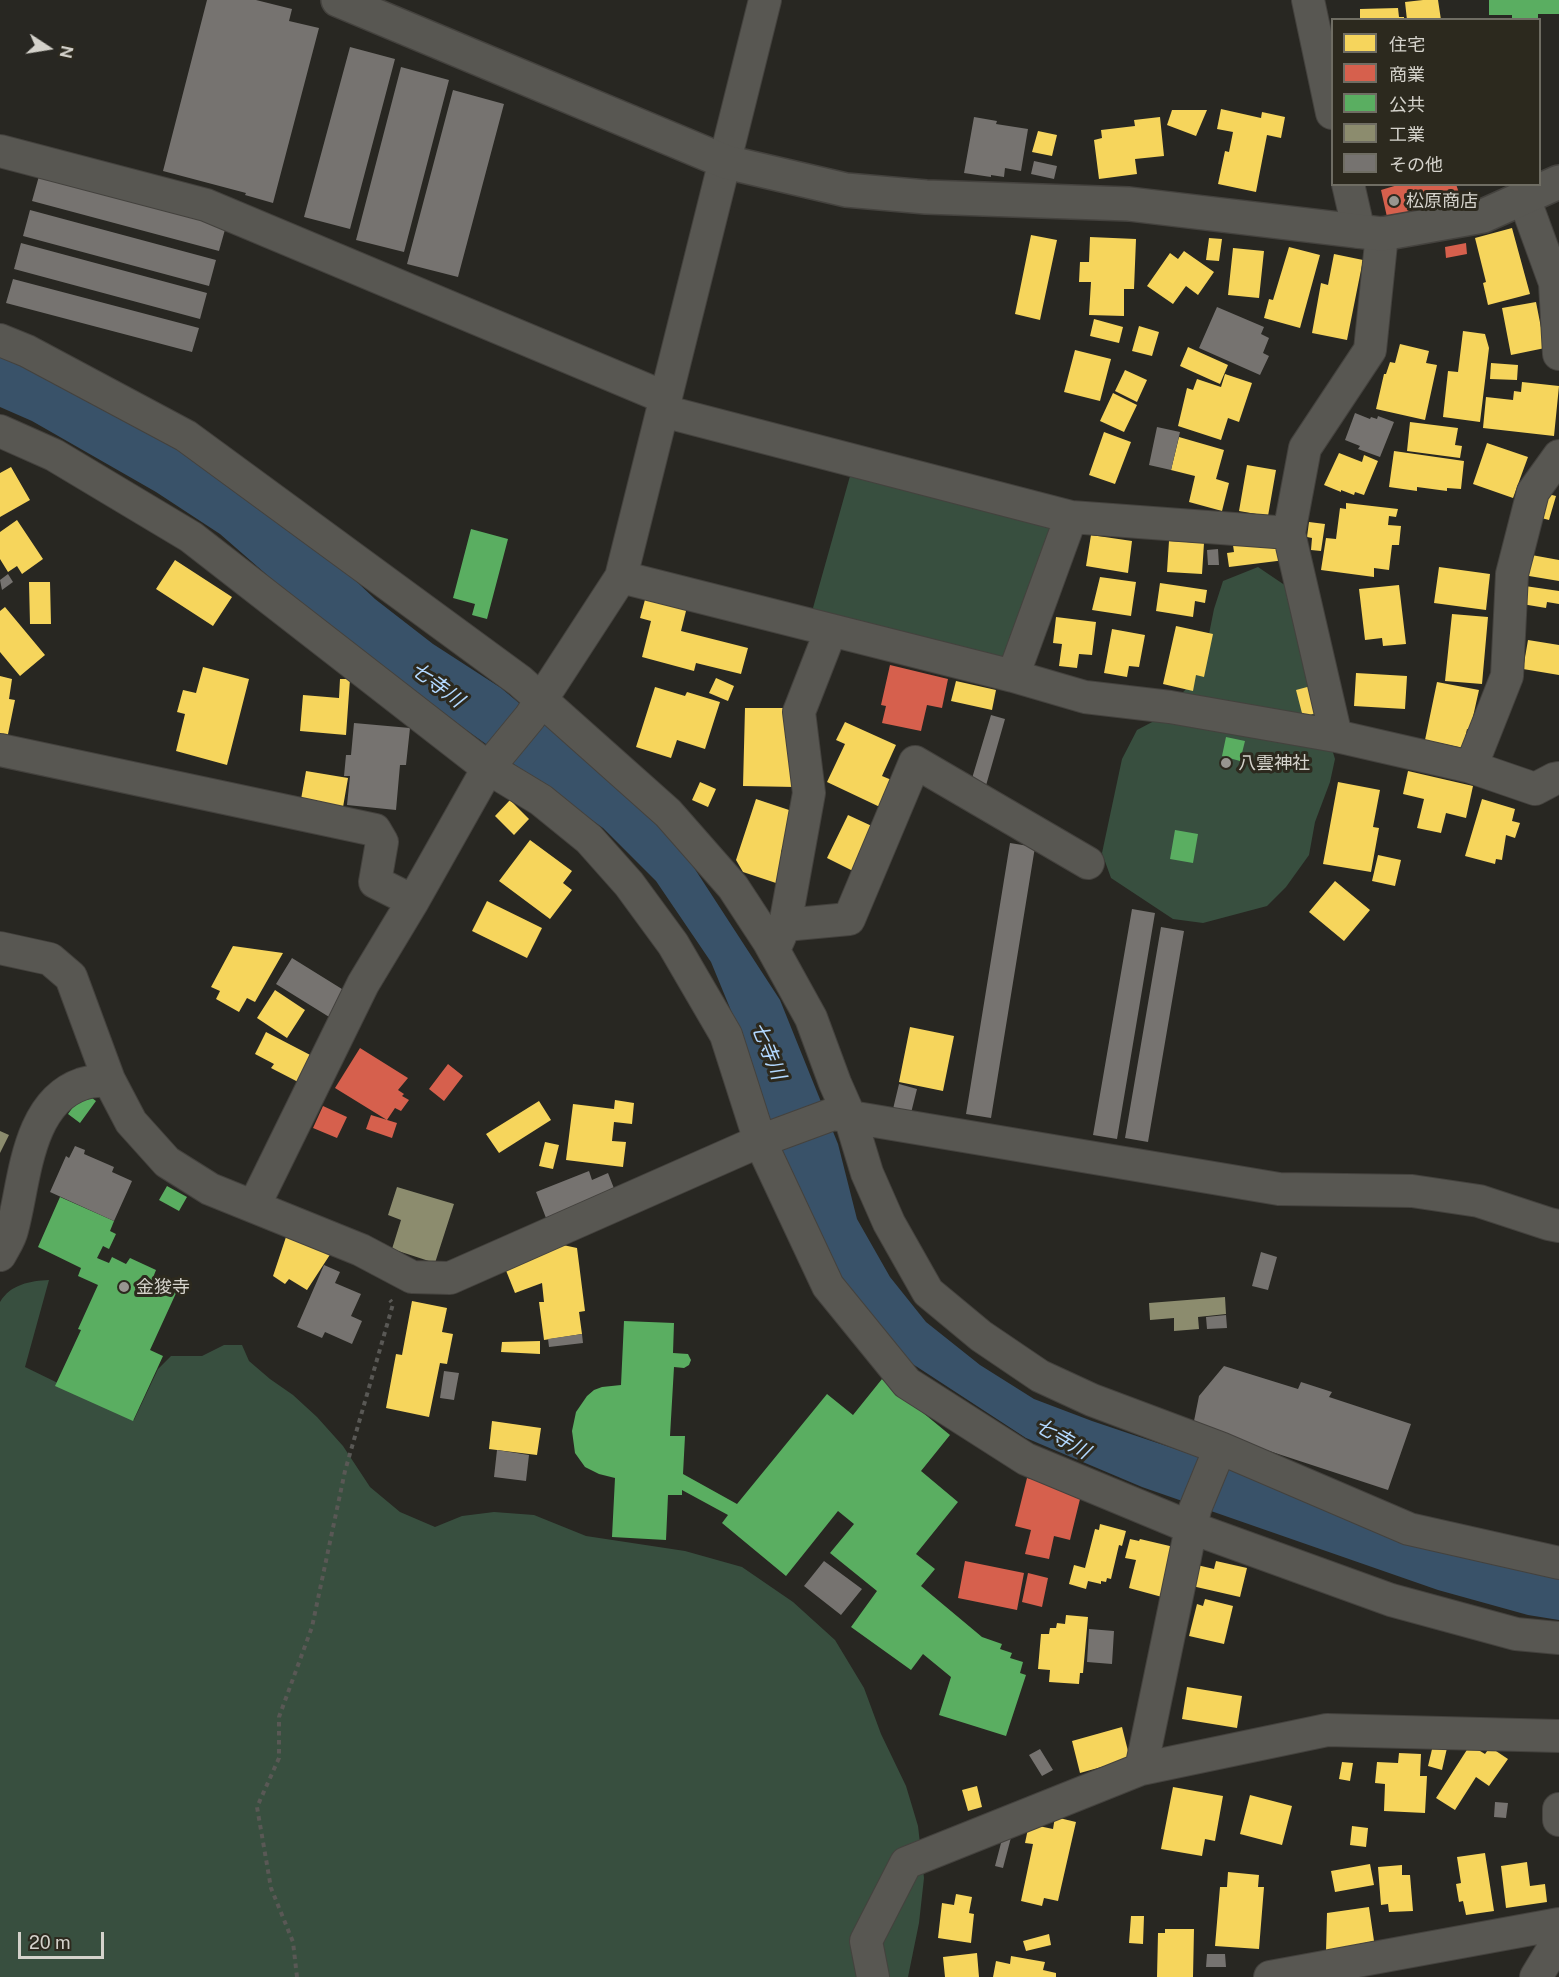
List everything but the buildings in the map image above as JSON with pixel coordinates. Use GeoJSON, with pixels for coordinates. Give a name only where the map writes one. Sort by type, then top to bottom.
{"type":"FeatureCollection","features":[{"type":"Feature","properties":{"kind":"street"},"geometry":{"type":"LineString","coordinates":[[338,0],[726,162],[846,190],[926,196],[1129,204],[1370,233],[1483,216],[1559,182]]}},
{"type":"Feature","properties":{"kind":"street"},"geometry":{"type":"LineString","coordinates":[[254,1206],[363,984],[494,761],[535,708],[621,577],[765,0]]}},
{"type":"Feature","properties":{"kind":"street"},"geometry":{"type":"LineString","coordinates":[[1308,0],[1331,108]]}},
{"type":"Feature","properties":{"kind":"street"},"geometry":{"type":"LineString","coordinates":[[0,152],[206,205],[665,404],[1071,517],[1289,533]]}},
{"type":"Feature","properties":{"kind":"street"},"geometry":{"type":"LineString","coordinates":[[1336,736],[1289,533],[1305,448],[1370,350],[1370,233],[1349,186]]}},
{"type":"Feature","properties":{"kind":"street"},"geometry":{"type":"LineString","coordinates":[[1524,198],[1554,283],[1559,354]]}},
{"type":"Feature","properties":{"kind":"street"},"geometry":{"type":"LineString","coordinates":[[0,340],[27,351],[186,436],[520,681],[535,708],[668,813],[779,938],[835,1083],[842,1116],[889,1223],[928,1292],[981,1336],[1040,1376],[1092,1400],[1409,1529],[1559,1563]]}},
{"type":"Feature","properties":{"kind":"street"},"geometry":{"type":"LineString","coordinates":[[0,431],[54,455],[192,537],[494,761],[588,839],[629,884],[673,944],[726,1035],[828,1286],[908,1383],[1026,1459],[1194,1518],[1391,1600],[1516,1634],[1559,1638]]}},
{"type":"Feature","properties":{"kind":"street"},"geometry":{"type":"LineString","coordinates":[[1471,767],[1507,676],[1512,574],[1533,492],[1559,456]]}},
{"type":"Feature","properties":{"kind":"street"},"geometry":{"type":"LineString","coordinates":[[1012,676],[1071,517]]}},
{"type":"Feature","properties":{"kind":"street"},"geometry":{"type":"LineString","coordinates":[[621,577],[1012,676],[1085,698],[1170,708],[1336,736],[1471,767],[1535,789],[1554,778],[1559,778]]}},
{"type":"Feature","properties":{"kind":"street"},"geometry":{"type":"LineString","coordinates":[[779,938],[809,793],[799,712],[831,630]]}},
{"type":"Feature","properties":{"kind":"street"},"geometry":{"type":"LineString","coordinates":[[0,750],[375,830],[382,842],[375,882],[413,901]]}},
{"type":"Feature","properties":{"kind":"street"},"geometry":{"type":"LineString","coordinates":[[779,938],[849,919],[915,762],[1088,863]]}},
{"type":"Feature","properties":{"kind":"street"},"geometry":{"type":"LineString","coordinates":[[0,948],[50,959],[71,977],[109,1080],[131,1122],[167,1162],[210,1190],[370,1254],[411,1276],[450,1278],[767,1139],[842,1116],[1279,1189],[1412,1191],[1479,1201],[1559,1226]]}},
{"type":"Feature","properties":{"kind":"street"},"geometry":{"type":"LineString","coordinates":[[0,1255],[12,1232],[25,1163],[44,1115],[61,1095],[82,1083],[109,1080]]}},
{"type":"Feature","properties":{"kind":"street"},"geometry":{"type":"LineString","coordinates":[[1142,1769],[1194,1518],[1218,1452]]}},
{"type":"Feature","properties":{"kind":"street"},"geometry":{"type":"LineString","coordinates":[[873,1977],[866,1941],[906,1863],[1142,1769],[1327,1730],[1559,1736]]}},
{"type":"Feature","properties":{"kind":"street"},"geometry":{"type":"LineString","coordinates":[[1559,1809],[1559,1820]]}},
{"type":"Feature","properties":{"kind":"street"},"geometry":{"type":"LineString","coordinates":[[1270,1977],[1559,1924]]}},
{"type":"Feature","properties":{"kind":"street"},"geometry":{"type":"LineString","coordinates":[[1536,1977],[1559,1939]]}},
{"type":"Feature","properties":{"kind":"path"},"geometry":{"type":"LineString","coordinates":[[297,1977],[293,1942],[271,1888],[257,1807],[279,1758],[279,1717],[312,1627],[345,1471],[393,1304],[388,1297]]}},
{"type":"Feature","properties":{"kind":"green space"},"geometry":{"type":"Polygon","coordinates":[[[852,469],[1057,523],[1004,662],[811,615],[852,469]]]}},
{"type":"Feature","properties":{"kind":"green space"},"geometry":{"type":"Polygon","coordinates":[[[1258,567],[1289,588],[1335,759],[1330,782],[1315,822],[1309,855],[1286,887],[1267,906],[1203,923],[1173,919],[1111,878],[1102,853],[1122,759],[1137,730],[1156,720],[1187,688],[1208,639],[1223,581],[1258,567]]]}},
{"type":"Feature","properties":{"kind":"green space"},"geometry":{"type":"Polygon","coordinates":[[[49,1280],[25,1367],[134,1420],[158,1369],[171,1356],[202,1356],[224,1345],[242,1345],[249,1361],[317,1417],[343,1446],[370,1487],[400,1512],[435,1527],[462,1516],[494,1512],[534,1515],[586,1536],[685,1551],[742,1567],[793,1602],[835,1640],[864,1688],[881,1734],[906,1786],[918,1826],[924,1878],[919,1923],[908,1977],[0,1977],[0,1302],[15,1287],[35,1281],[49,1280]]]}},
{"type":"Feature","properties":{"kind":"water","name":"七寺川"},"geometry":{"type":"Polygon","coordinates":[[[0,354],[161,436],[322,549],[375,599],[433,644],[501,688],[646,809],[689,860],[780,1000],[838,1144],[857,1219],[890,1277],[926,1322],[980,1365],[1034,1399],[1092,1421],[1559,1578],[1559,1620],[1528,1615],[1438,1590],[1142,1487],[1026,1438],[905,1359],[840,1284],[784,1160],[744,1042],[711,962],[656,881],[603,828],[465,729],[305,608],[220,534],[156,492],[32,421],[0,407],[0,354]]]}},
{"type":"Feature","properties":{"kind":"place","name":"松原商店"},"geometry":{"type":"Point","coordinates":[1394,201]}},
{"type":"Feature","properties":{"kind":"place","name":"八雲神社"},"geometry":{"type":"Point","coordinates":[1226,763]}},
{"type":"Feature","properties":{"kind":"place","name":"金狻寺"},"geometry":{"type":"Point","coordinates":[124,1287]}}]}
